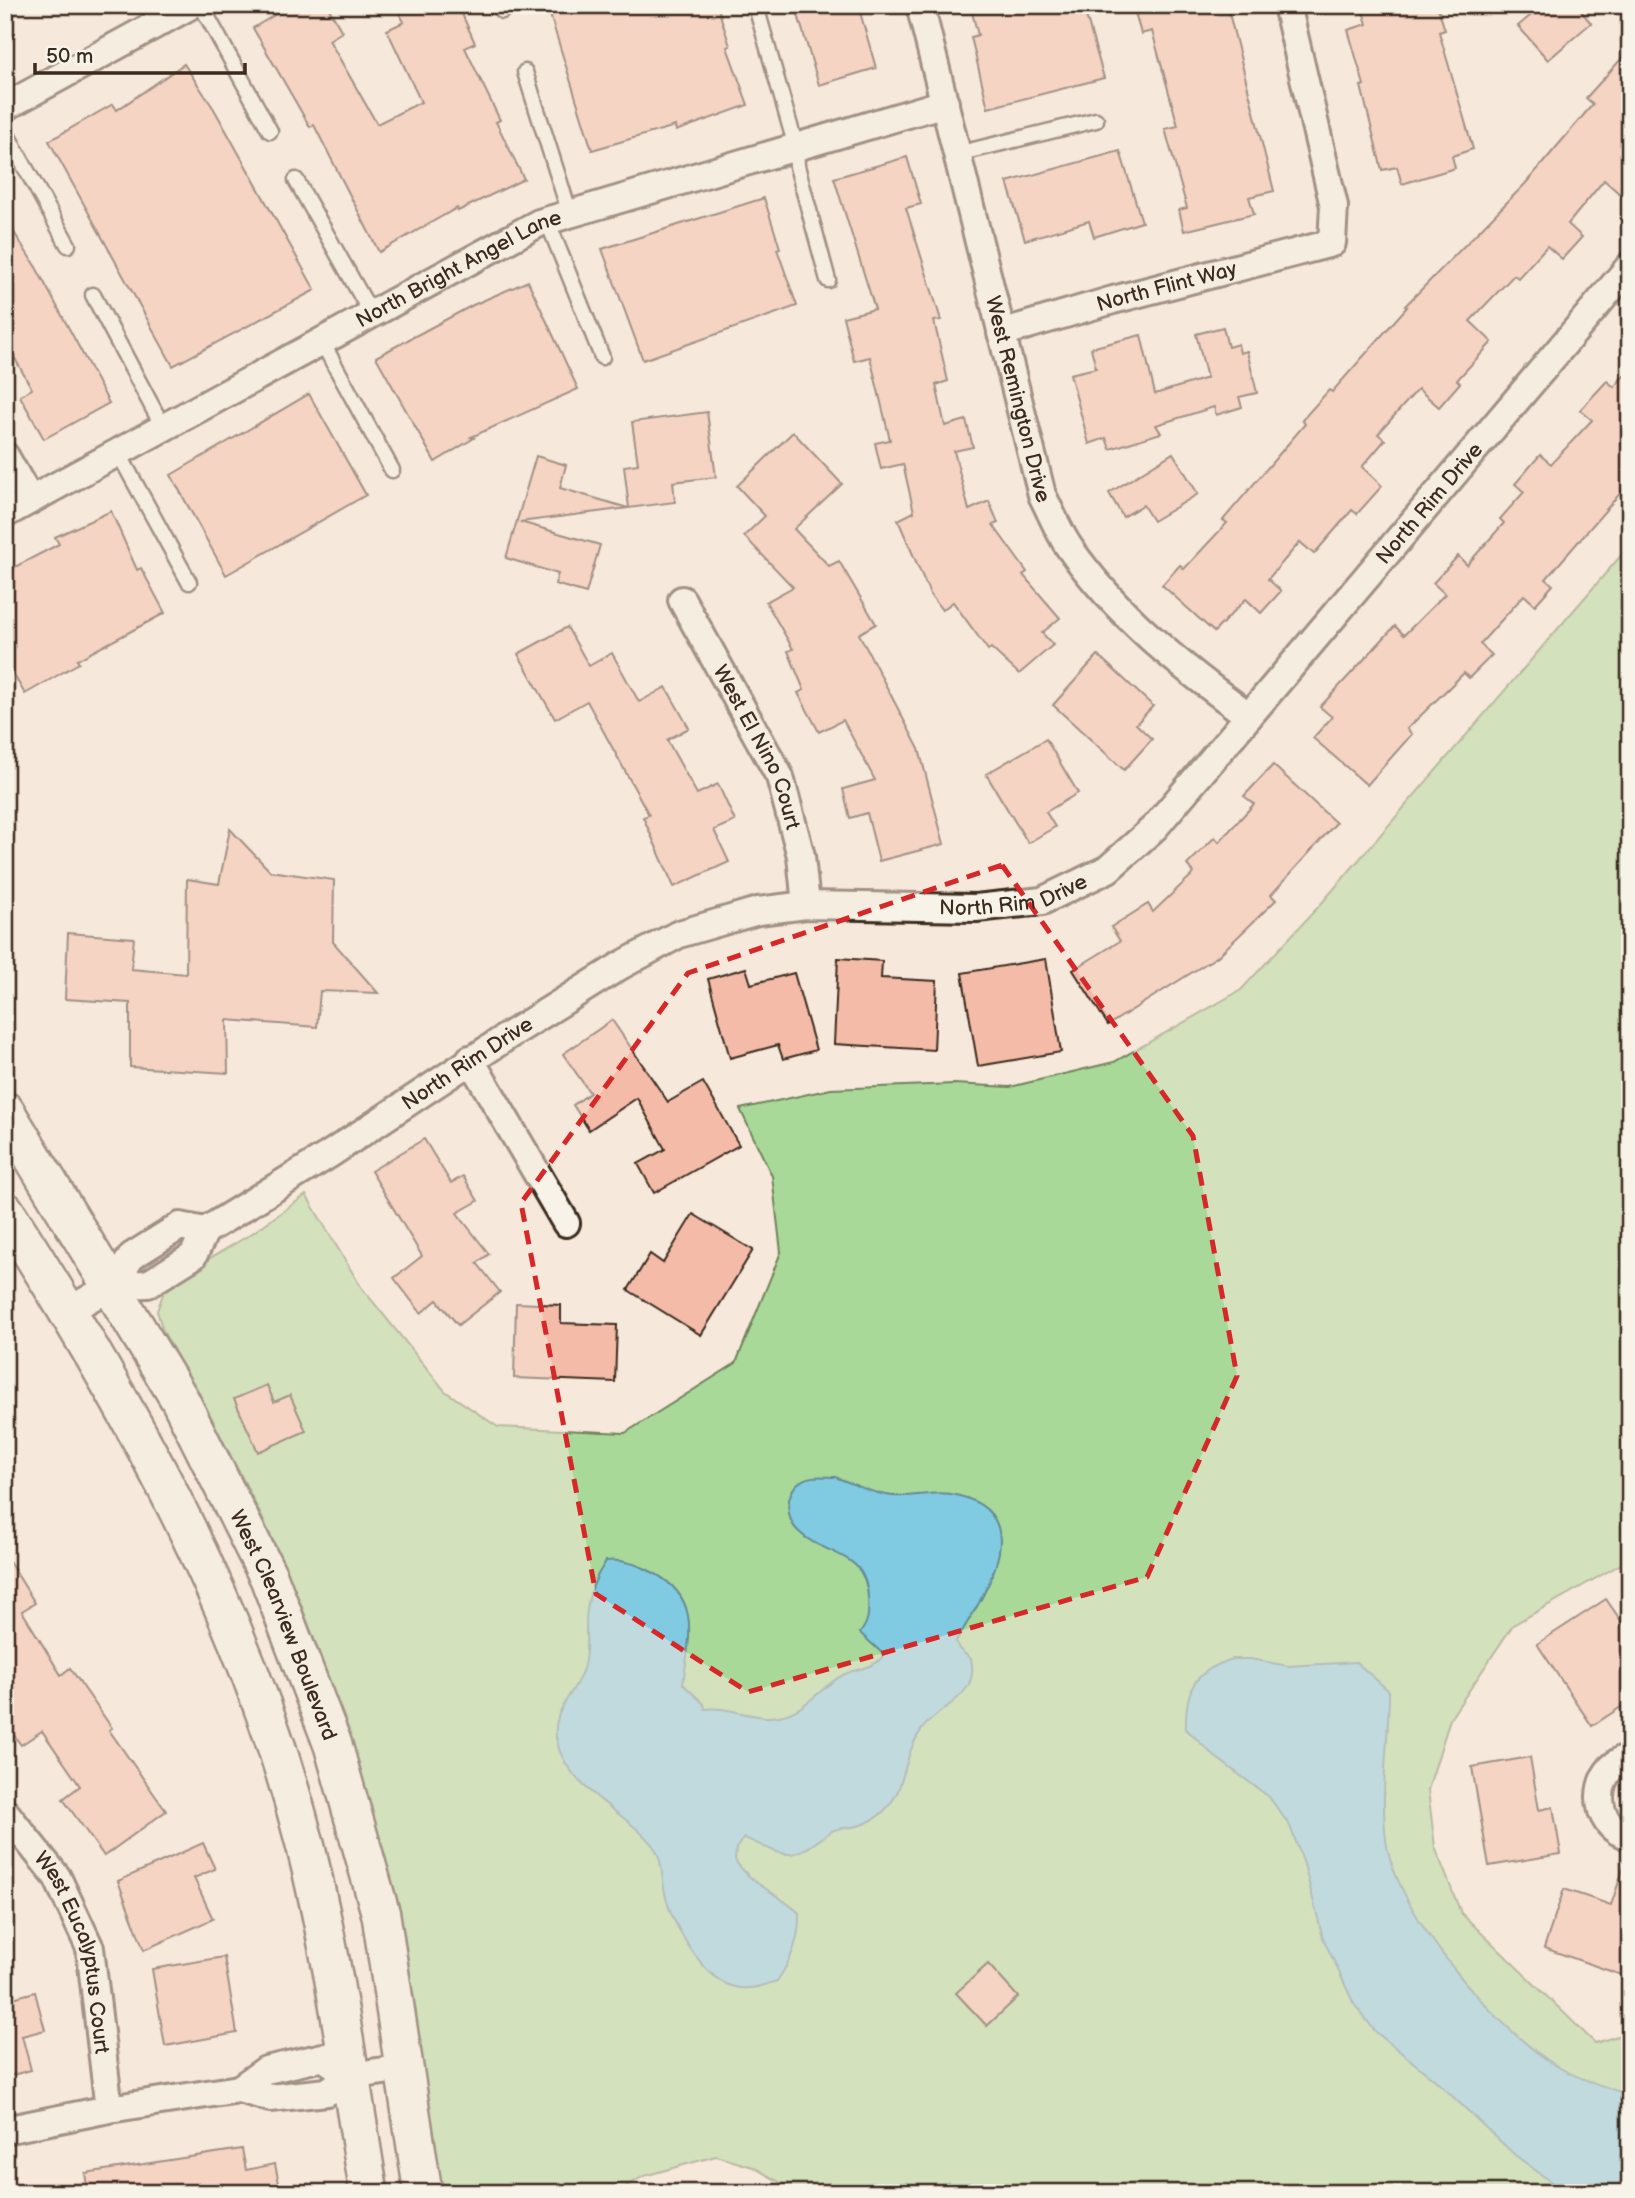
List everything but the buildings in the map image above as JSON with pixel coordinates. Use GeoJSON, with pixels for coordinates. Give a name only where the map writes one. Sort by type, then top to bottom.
{"type":"FeatureCollection","features":[{"type":"Feature","properties":{"kind":"street"},"geometry":{"type":"LineString","coordinates":[[5,107],[191,5]]}},
{"type":"Feature","properties":{"kind":"street","name":"West Remington Drive"},"geometry":{"type":"LineString","coordinates":[[920,5],[1042,495],[1069,547],[1128,616],[1170,656],[1249,716]]}},
{"type":"Feature","properties":{"kind":"street","name":"North Flint Way"},"geometry":{"type":"LineString","coordinates":[[1001,333],[1113,300],[1332,243],[1334,205],[1287,5]]}},
{"type":"Feature","properties":{"kind":"street","name":"North Bright Angel Lane"},"geometry":{"type":"LineString","coordinates":[[5,514],[559,217],[945,103]]}},
{"type":"Feature","properties":{"kind":"street","name":"North Rim Drive"},"geometry":{"type":"LineString","coordinates":[[68,1311],[113,1285],[132,1256],[180,1226],[205,1231],[330,1154],[470,1059],[620,966],[679,934],[758,911],[806,905],[976,908],[1042,901],[1108,869],[1154,827],[1630,266]]}},
{"type":"Feature","properties":{"kind":"street"},"geometry":{"type":"LineString","coordinates":[[5,456],[30,500]]}},
{"type":"Feature","properties":{"kind":"street","name":"West El Nino Court"},"geometry":{"type":"LineString","coordinates":[[682,600],[780,777],[801,856],[806,905]]}},
{"type":"Feature","properties":{"kind":"street"},"geometry":{"type":"LineString","coordinates":[[470,1059],[566,1223]]}},
{"type":"Feature","properties":{"kind":"street","name":"West Clearview Boulevard"},"geometry":{"type":"LineString","coordinates":[[5,1111],[162,1367],[269,1578],[333,1745],[381,1915],[423,2193]]}},
{"type":"Feature","properties":{"kind":"street"},"geometry":{"type":"LineString","coordinates":[[5,1211],[127,1410],[222,1605],[284,1775],[306,1847],[326,1939],[369,2193]]}},
{"type":"Feature","properties":{"kind":"street"},"geometry":{"type":"LineString","coordinates":[[1630,1757],[1609,1769],[1599,1791],[1606,1819],[1613,1827],[1630,1836]]}},
{"type":"Feature","properties":{"kind":"street","name":"West Eucalyptus Court"},"geometry":{"type":"LineString","coordinates":[[5,1812],[57,1877],[90,1948],[109,2109]]}},
{"type":"Feature","properties":{"kind":"street"},"geometry":{"type":"LineString","coordinates":[[5,2130],[109,2109],[239,2090],[270,2098],[327,2092],[350,2076],[404,2068]]}},
{"type":"Feature","properties":{"kind":"lane"},"geometry":{"type":"LineString","coordinates":[[201,5],[270,131]]}},
{"type":"Feature","properties":{"kind":"lane"},"geometry":{"type":"LineString","coordinates":[[757,10],[796,147],[797,166],[828,280]]}},
{"type":"Feature","properties":{"kind":"lane"},"geometry":{"type":"LineString","coordinates":[[525,72],[559,217],[602,357]]}},
{"type":"Feature","properties":{"kind":"lane"},"geometry":{"type":"LineString","coordinates":[[957,154],[1096,120]]}},
{"type":"Feature","properties":{"kind":"lane"},"geometry":{"type":"LineString","coordinates":[[5,131],[68,245]]}},
{"type":"Feature","properties":{"kind":"lane"},"geometry":{"type":"LineString","coordinates":[[296,180],[372,315]]}},
{"type":"Feature","properties":{"kind":"lane"},"geometry":{"type":"LineString","coordinates":[[93,295],[164,429]]}},
{"type":"Feature","properties":{"kind":"lane"},"geometry":{"type":"LineString","coordinates":[[322,342],[392,470]]}},
{"type":"Feature","properties":{"kind":"lane"},"geometry":{"type":"LineString","coordinates":[[119,454],[189,582]]}},
{"type":"Feature","properties":{"kind":"highlighted area"},"geometry":{"type":"Polygon","coordinates":[[[1002,865],[1193,1136],[1237,1376],[1147,1577],[748,1692],[596,1594],[521,1203],[688,973],[1002,865]]]}},
{"type":"Feature","properties":{"kind":"green space"},"geometry":{"type":"Polygon","coordinates":[[[1630,545],[1630,1559],[1513,1625],[1450,1719],[1428,1790],[1435,1847],[1461,1913],[1595,2043],[1630,2032],[1630,2193],[799,2193],[753,2167],[716,2156],[644,2176],[614,2193],[443,2193],[407,1980],[376,1842],[337,1704],[281,1557],[244,1480],[163,1331],[157,1311],[164,1291],[175,1279],[251,1234],[306,1195],[361,1287],[445,1391],[498,1427],[625,1433],[736,1363],[781,1252],[772,1176],[740,1109],[831,1089],[954,1084],[1010,1087],[1114,1062],[1241,990],[1320,905],[1630,545]]]}},
{"type":"Feature","properties":{"kind":"water"},"geometry":{"type":"Polygon","coordinates":[[[814,1477],[835,1477],[886,1495],[947,1493],[981,1505],[995,1520],[1000,1539],[997,1560],[978,1604],[956,1641],[959,1649],[971,1659],[970,1682],[965,1691],[918,1735],[897,1793],[889,1805],[873,1820],[832,1831],[796,1853],[779,1852],[744,1838],[736,1848],[735,1860],[741,1868],[799,1913],[794,1949],[777,1981],[740,1988],[724,1983],[712,1974],[692,1950],[669,1909],[657,1852],[641,1833],[585,1787],[573,1773],[563,1759],[557,1742],[557,1722],[584,1666],[588,1603],[599,1572],[606,1561],[624,1562],[648,1570],[669,1583],[680,1595],[689,1621],[683,1684],[704,1704],[705,1709],[721,1709],[761,1717],[781,1716],[800,1707],[843,1675],[868,1667],[882,1658],[882,1653],[860,1633],[867,1621],[868,1598],[860,1571],[852,1562],[808,1539],[798,1531],[790,1518],[791,1494],[800,1481],[814,1477]]]}},
{"type":"Feature","properties":{"kind":"water"},"geometry":{"type":"Polygon","coordinates":[[[1233,1659],[1250,1659],[1288,1666],[1356,1662],[1389,1691],[1384,1821],[1394,1870],[1409,1902],[1453,1968],[1480,1999],[1535,2051],[1560,2068],[1630,2096],[1630,2193],[1566,2193],[1515,2155],[1435,2080],[1376,2032],[1354,2004],[1323,1938],[1304,1864],[1290,1826],[1269,1797],[1213,1755],[1186,1729],[1187,1703],[1194,1684],[1209,1669],[1233,1659]]]}}]}
